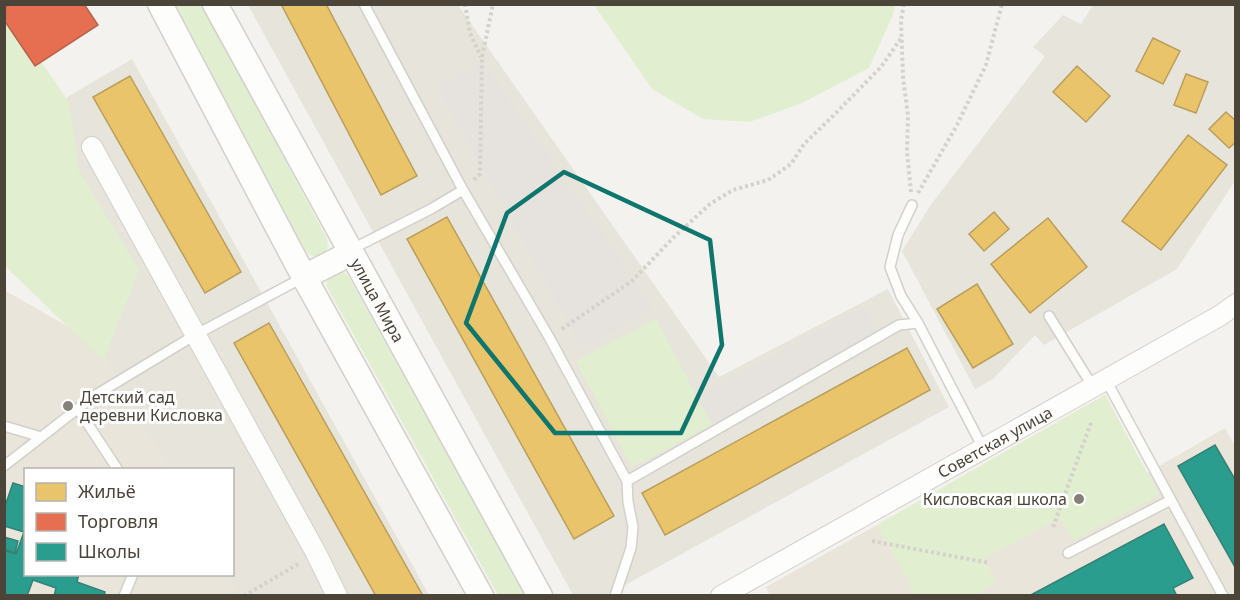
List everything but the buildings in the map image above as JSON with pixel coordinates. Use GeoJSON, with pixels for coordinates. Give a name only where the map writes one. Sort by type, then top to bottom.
{"type":"FeatureCollection","features":[{"type":"Feature","properties":{"kind":"street"},"geometry":{"type":"LineString","coordinates":[[160,4],[303,277],[481,596]]}},
{"type":"Feature","properties":{"kind":"street","name":"улица Мира"},"geometry":{"type":"LineString","coordinates":[[215,4],[540,596]]}},
{"type":"Feature","properties":{"kind":"street"},"geometry":{"type":"LineString","coordinates":[[92,147],[316,553],[337,596]]}},
{"type":"Feature","properties":{"kind":"street"},"geometry":{"type":"LineString","coordinates":[[303,277],[351,253]]}},
{"type":"Feature","properties":{"kind":"street","name":"Советская улица"},"geometry":{"type":"LineString","coordinates":[[721,596],[1100,384],[1221,315],[1236,304]]}},
{"type":"Feature","properties":{"kind":"lane"},"geometry":{"type":"LineString","coordinates":[[364,4],[463,190],[549,337],[627,481],[633,527],[631,548],[615,596]]}},
{"type":"Feature","properties":{"kind":"lane"},"geometry":{"type":"LineString","coordinates":[[351,253],[356,247],[463,190]]}},
{"type":"Feature","properties":{"kind":"lane"},"geometry":{"type":"LineString","coordinates":[[912,205],[898,235],[890,267],[901,297],[918,323],[983,448]]}},
{"type":"Feature","properties":{"kind":"lane"},"geometry":{"type":"LineString","coordinates":[[4,466],[94,396],[195,335],[303,277]]}},
{"type":"Feature","properties":{"kind":"lane"},"geometry":{"type":"LineString","coordinates":[[1049,316],[1100,384],[1172,500],[1223,596]]}},
{"type":"Feature","properties":{"kind":"lane"},"geometry":{"type":"LineString","coordinates":[[627,481],[899,326],[918,323]]}},
{"type":"Feature","properties":{"kind":"lane"},"geometry":{"type":"LineString","coordinates":[[78,409],[117,468]]}},
{"type":"Feature","properties":{"kind":"lane"},"geometry":{"type":"LineString","coordinates":[[4,426],[41,437]]}},
{"type":"Feature","properties":{"kind":"lane"},"geometry":{"type":"LineString","coordinates":[[1068,553],[1172,500]]}},
{"type":"Feature","properties":{"kind":"lane"},"geometry":{"type":"LineString","coordinates":[[124,596],[132,576]]}},
{"type":"Feature","properties":{"kind":"path"},"geometry":{"type":"LineString","coordinates":[[465,4],[470,33],[482,57]]}},
{"type":"Feature","properties":{"kind":"path"},"geometry":{"type":"LineString","coordinates":[[463,190],[480,174],[482,57],[493,4]]}},
{"type":"Feature","properties":{"kind":"path"},"geometry":{"type":"LineString","coordinates":[[904,4],[901,20],[903,77],[908,116],[907,152],[912,205]]}},
{"type":"Feature","properties":{"kind":"path"},"geometry":{"type":"LineString","coordinates":[[912,205],[957,125],[986,65],[1002,4]]}},
{"type":"Feature","properties":{"kind":"path"},"geometry":{"type":"LineString","coordinates":[[549,337],[632,281],[710,204],[734,190],[768,180],[791,164],[804,144],[881,67],[902,37]]}},
{"type":"Feature","properties":{"kind":"path"},"geometry":{"type":"LineString","coordinates":[[1053,527],[1092,420]]}},
{"type":"Feature","properties":{"kind":"path"},"geometry":{"type":"LineString","coordinates":[[872,541],[990,563]]}},
{"type":"Feature","properties":{"kind":"path"},"geometry":{"type":"LineString","coordinates":[[244,596],[316,553]]}},
{"type":"Feature","properties":{"kind":"highlighted area"},"geometry":{"type":"Polygon","coordinates":[[[564,172],[710,240],[722,345],[681,433],[555,433],[466,323],[507,213],[564,172]]]}},
{"type":"Feature","properties":{"kind":"shaded area"},"geometry":{"type":"Polygon","coordinates":[[[248,5],[458,5],[719,377],[888,289],[949,407],[607,595],[573,595],[248,5]]]}},
{"type":"Feature","properties":{"kind":"shaded area"},"geometry":{"type":"Polygon","coordinates":[[[1093,5],[1235,5],[1235,181],[1177,269],[1044,345],[1035,335],[993,379],[975,389],[902,251],[930,206],[1045,56],[1033,47],[1063,15],[1081,24],[1093,5]]]}},
{"type":"Feature","properties":{"kind":"shaded area"},"geometry":{"type":"Polygon","coordinates":[[[132,59],[429,595],[224,595],[235,588],[228,576],[234,576],[234,468],[166,468],[95,342],[45,110],[132,59]]]}},
{"type":"Feature","properties":{"kind":"shaded area"},"geometry":{"type":"Polygon","coordinates":[[[483,62],[654,308],[583,349],[437,87],[483,62]]]}},
{"type":"Feature","properties":{"kind":"shaded area","name":"Детский сад деревни Кисловка"},"geometry":{"type":"Polygon","coordinates":[[[4,290],[95,342],[166,468],[24,468],[24,576],[228,576],[235,588],[224,596],[5,595],[4,290]]]}},
{"type":"Feature","properties":{"kind":"shaded area"},"geometry":{"type":"Polygon","coordinates":[[[864,306],[879,334],[712,425],[697,397],[864,306]]]}},
{"type":"Feature","properties":{"kind":"shaded area","name":"Кисловская школа"},"geometry":{"type":"Polygon","coordinates":[[[1105,395],[1147,473],[1225,428],[1235,446],[1235,595],[770,596],[766,587],[1105,395]]]}},
{"type":"Feature","properties":{"kind":"green space"},"geometry":{"type":"Polygon","coordinates":[[[176,5],[203,5],[327,239],[328,246],[325,253],[314,256],[305,250],[176,5]]]}},
{"type":"Feature","properties":{"kind":"green space"},"geometry":{"type":"Polygon","coordinates":[[[594,5],[895,5],[893,15],[869,68],[800,104],[749,122],[703,119],[652,89],[594,5]]]}},
{"type":"Feature","properties":{"kind":"green space"},"geometry":{"type":"Polygon","coordinates":[[[4,8],[69,102],[79,171],[139,270],[103,361],[5,266],[4,8]]]}},
{"type":"Feature","properties":{"kind":"green space"},"geometry":{"type":"Polygon","coordinates":[[[338,271],[348,276],[526,595],[498,595],[327,287],[326,277],[338,271]]]}},
{"type":"Feature","properties":{"kind":"green space"},"geometry":{"type":"Polygon","coordinates":[[[656,319],[712,425],[632,467],[576,361],[656,319]]]}},
{"type":"Feature","properties":{"kind":"green space"},"geometry":{"type":"Polygon","coordinates":[[[1105,395],[1159,495],[1073,541],[1060,518],[984,559],[997,583],[974,595],[915,595],[877,525],[1105,395]]]}},
{"type":"Feature","properties":{"kind":"place","name":"Детский сад деревни Кисловка"},"geometry":{"type":"Point","coordinates":[68,406]}},
{"type":"Feature","properties":{"kind":"place","name":"Кисловская школа"},"geometry":{"type":"Point","coordinates":[1079,499]}}]}
